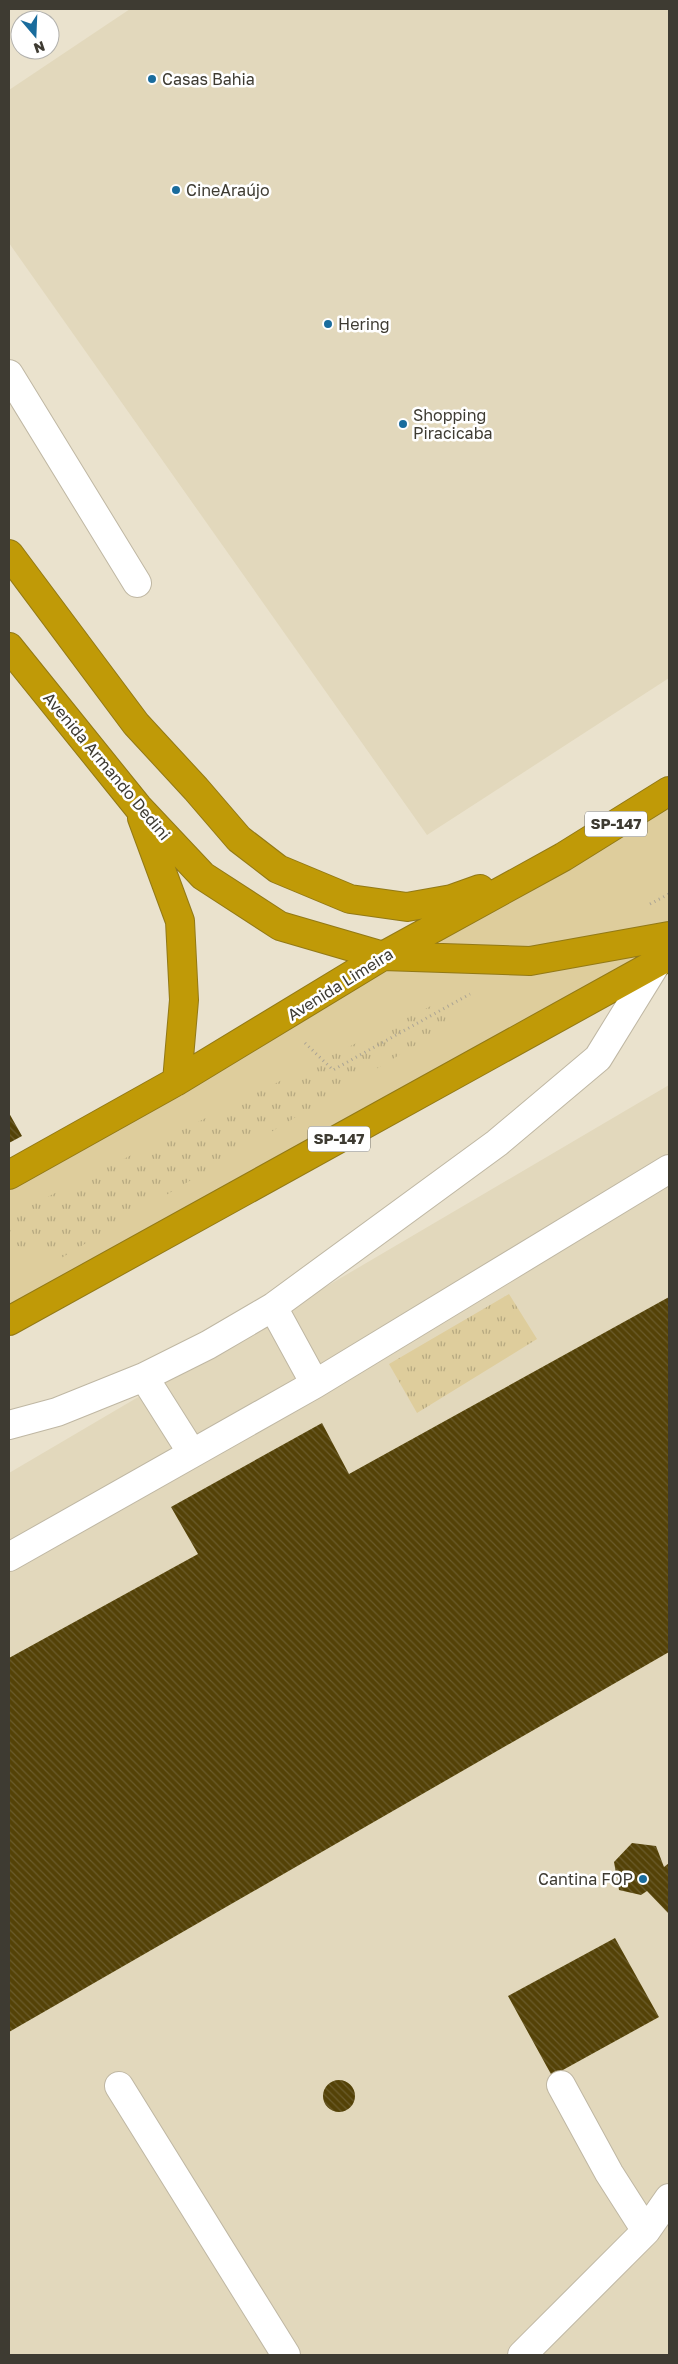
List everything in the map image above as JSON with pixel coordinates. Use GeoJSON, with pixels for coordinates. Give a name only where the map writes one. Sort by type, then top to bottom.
{"type":"FeatureCollection","features":[{"type":"Feature","properties":{"kind":"highway"},"geometry":{"type":"LineString","coordinates":[[9,554],[136,724],[196,788],[239,839],[278,870],[350,899],[407,907],[461,896],[563,857]]}},
{"type":"Feature","properties":{"kind":"highway","name":"Avenida Armando Dedini"},"geometry":{"type":"LineString","coordinates":[[9,647],[138,807],[203,876],[280,926],[383,956],[530,961],[669,936]]}},
{"type":"Feature","properties":{"kind":"highway","name":"Avenida Limeira"},"geometry":{"type":"LineString","coordinates":[[9,1175],[177,1081],[281,1020],[383,956],[563,857],[669,791]]}},
{"type":"Feature","properties":{"kind":"highway"},"geometry":{"type":"LineString","coordinates":[[138,807],[180,921],[184,1000],[177,1081]]}},
{"type":"Feature","properties":{"kind":"highway","name":"SP-147"},"geometry":{"type":"LineString","coordinates":[[9,1321],[663,960]]}},
{"type":"Feature","properties":{"kind":"street"},"geometry":{"type":"LineString","coordinates":[[9,374],[137,583]]}},
{"type":"Feature","properties":{"kind":"street"},"geometry":{"type":"LineString","coordinates":[[9,1425],[57,1412],[144,1377],[208,1345],[274,1307],[497,1143],[598,1058],[663,960]]}},
{"type":"Feature","properties":{"kind":"street"},"geometry":{"type":"LineString","coordinates":[[9,1558],[315,1384],[669,1169]]}},
{"type":"Feature","properties":{"kind":"street"},"geometry":{"type":"LineString","coordinates":[[274,1307],[315,1384]]}},
{"type":"Feature","properties":{"kind":"street"},"geometry":{"type":"LineString","coordinates":[[144,1377],[192,1453]]}},
{"type":"Feature","properties":{"kind":"street"},"geometry":{"type":"LineString","coordinates":[[561,2085],[609,2173],[646,2231]]}},
{"type":"Feature","properties":{"kind":"street"},"geometry":{"type":"LineString","coordinates":[[119,2086],[286,2355]]}},
{"type":"Feature","properties":{"kind":"street"},"geometry":{"type":"LineString","coordinates":[[522,2355],[646,2231],[669,2198]]}},
{"type":"Feature","properties":{"kind":"path"},"geometry":{"type":"LineString","coordinates":[[281,1020],[333,1070],[478,990]]}},
{"type":"Feature","properties":{"kind":"shaded area","name":"Shopping Piracicaba"},"geometry":{"type":"Polygon","coordinates":[[[130,9],[669,9],[669,678],[427,835],[9,243],[9,90],[54,60],[60,60],[60,56],[130,9]]]}},
{"type":"Feature","properties":{"kind":"shaded area"},"geometry":{"type":"Polygon","coordinates":[[[669,1085],[669,2355],[9,2355],[9,1473],[669,1085]]]}},
{"type":"Feature","properties":{"kind":"green space"},"geometry":{"type":"Polygon","coordinates":[[[669,791],[669,956],[9,1321],[9,1175],[669,791]]]}},
{"type":"Feature","properties":{"kind":"green space"},"geometry":{"type":"Polygon","coordinates":[[[445,999],[446,1027],[58,1260],[9,1243],[9,1216],[445,999]]]}},
{"type":"Feature","properties":{"kind":"green space"},"geometry":{"type":"Polygon","coordinates":[[[509,1294],[537,1339],[417,1413],[389,1364],[509,1294]]]}},
{"type":"Feature","properties":{"kind":"building"},"geometry":{"type":"Polygon","coordinates":[[[9,1113],[22,1136],[9,1143],[9,1113]]]}},
{"type":"Feature","properties":{"kind":"building"},"geometry":{"type":"Polygon","coordinates":[[[669,1297],[669,1652],[9,2032],[9,1658],[198,1554],[171,1507],[322,1423],[349,1474],[669,1297]]]}},
{"type":"Feature","properties":{"kind":"building","name":"Cantina FOP"},"geometry":{"type":"Polygon","coordinates":[[[632,1843],[656,1846],[664,1867],[669,1863],[669,1914],[647,1891],[641,1895],[619,1890],[614,1862],[632,1843]]]}},
{"type":"Feature","properties":{"kind":"building"},"geometry":{"type":"Polygon","coordinates":[[[615,1938],[659,2017],[552,2076],[508,1996],[615,1938]]]}},
{"type":"Feature","properties":{"kind":"building"},"geometry":{"type":"Polygon","coordinates":[[[339,2080],[345,2081],[350,2085],[354,2090],[354,2102],[350,2107],[345,2111],[339,2112],[333,2111],[328,2107],[324,2102],[323,2096],[324,2090],[328,2085],[333,2081],[339,2080]]]}},
{"type":"Feature","properties":{"kind":"place","name":"Casas Bahia"},"geometry":{"type":"Point","coordinates":[152,79]}},
{"type":"Feature","properties":{"kind":"place","name":"CineAraújo"},"geometry":{"type":"Point","coordinates":[176,190]}},
{"type":"Feature","properties":{"kind":"place","name":"Hering"},"geometry":{"type":"Point","coordinates":[328,324]}},
{"type":"Feature","properties":{"kind":"place","name":"Shopping Piracicaba"},"geometry":{"type":"Point","coordinates":[403,424]}},
{"type":"Feature","properties":{"kind":"place","name":"Cantina FOP"},"geometry":{"type":"Point","coordinates":[643,1879]}}]}
